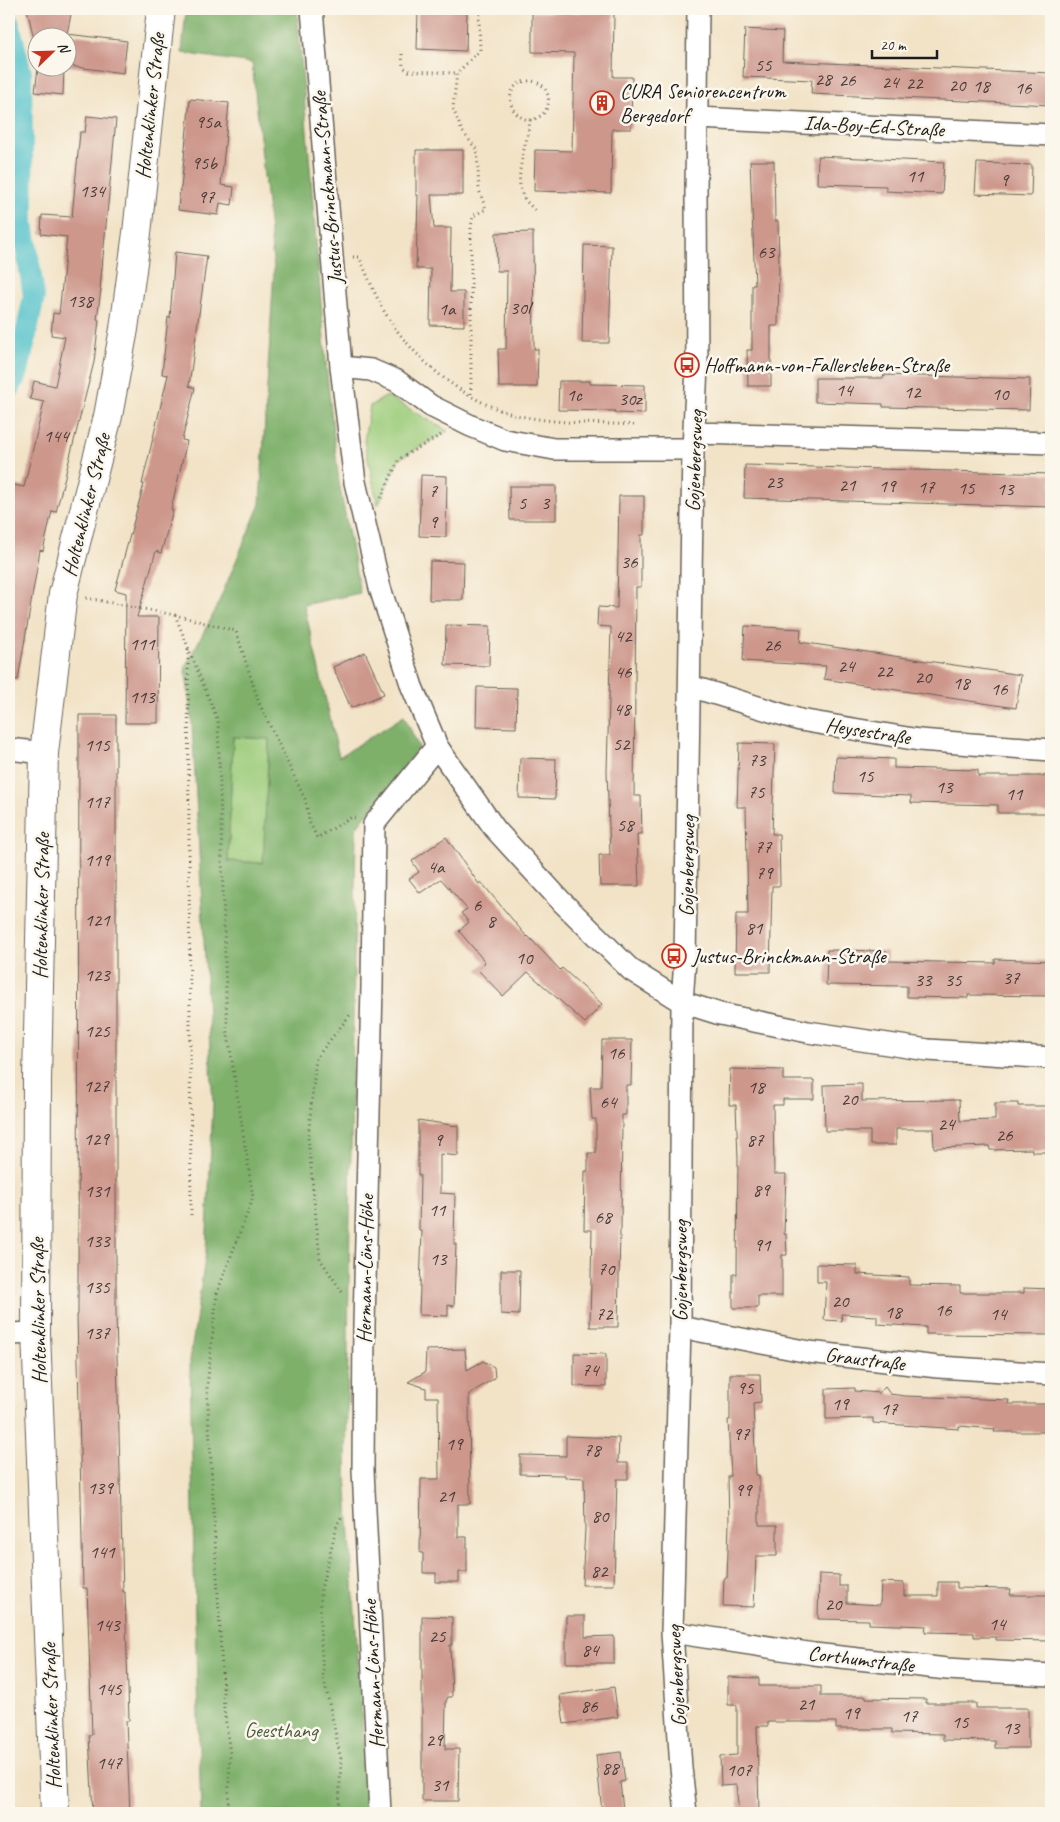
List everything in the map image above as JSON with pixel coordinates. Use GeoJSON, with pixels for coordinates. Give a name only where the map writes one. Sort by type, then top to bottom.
{"type":"FeatureCollection","features":[{"type":"Feature","properties":{"kind":"main road","name":"Holtenklinker Straße"},"geometry":{"type":"LineString","coordinates":[[55,1813],[36,1333],[37,1080],[44,754],[63,594],[108,416],[124,329],[138,223],[161,9]]}},
{"type":"Feature","properties":{"kind":"street","name":"Justus-Brinckmann-Straße"},"geometry":{"type":"LineString","coordinates":[[312,9],[341,367],[355,482],[383,597],[412,687],[437,746],[495,829],[561,901],[631,970],[682,1002],[720,1014],[808,1032],[928,1050],[1051,1058]]}},
{"type":"Feature","properties":{"kind":"street","name":"Gojenbergsweg"},"geometry":{"type":"LineString","coordinates":[[686,1813],[681,1768],[672,1632],[680,1327],[682,1002],[686,960],[694,441],[697,367],[698,9]]}},
{"type":"Feature","properties":{"kind":"street","name":"Ida-Boy-Ed-Straße"},"geometry":{"type":"LineString","coordinates":[[698,118],[1051,135]]}},
{"type":"Feature","properties":{"kind":"street"},"geometry":{"type":"LineString","coordinates":[[341,367],[371,370],[397,381],[431,406],[505,440],[554,449],[694,441],[1051,443]]}},
{"type":"Feature","properties":{"kind":"street","name":"Heysestraße"},"geometry":{"type":"LineString","coordinates":[[690,686],[800,720],[918,740],[1051,750]]}},
{"type":"Feature","properties":{"kind":"street","name":"Hermann-Löns-Höhe"},"geometry":{"type":"LineString","coordinates":[[380,1813],[363,1470],[374,824],[437,746]]}},
{"type":"Feature","properties":{"kind":"street"},"geometry":{"type":"LineString","coordinates":[[9,749],[44,754]]}},
{"type":"Feature","properties":{"kind":"street","name":"Graustraße"},"geometry":{"type":"LineString","coordinates":[[680,1327],[809,1352],[938,1367],[1051,1374]]}},
{"type":"Feature","properties":{"kind":"street"},"geometry":{"type":"LineString","coordinates":[[9,1334],[36,1333]]}},
{"type":"Feature","properties":{"kind":"street","name":"Corthumstraße"},"geometry":{"type":"LineString","coordinates":[[672,1632],[842,1658],[947,1669],[1051,1675]]}},
{"type":"Feature","properties":{"kind":"path"},"geometry":{"type":"LineString","coordinates":[[471,394],[471,227],[473,216],[486,209],[479,190],[477,150],[462,131],[453,108],[457,73],[480,50],[479,17],[481,9]]}},
{"type":"Feature","properties":{"kind":"path"},"geometry":{"type":"LineString","coordinates":[[402,54],[403,67],[409,71],[457,73]]}},
{"type":"Feature","properties":{"kind":"path"},"geometry":{"type":"LineString","coordinates":[[528,81],[543,87],[549,103],[544,114],[530,120],[515,114],[510,103],[512,92],[515,88],[528,81]]}},
{"type":"Feature","properties":{"kind":"path"},"geometry":{"type":"LineString","coordinates":[[530,120],[528,137],[521,160],[520,187],[525,200],[535,210]]}},
{"type":"Feature","properties":{"kind":"path"},"geometry":{"type":"LineString","coordinates":[[332,259],[359,257],[390,320],[405,341],[430,366],[471,397],[494,408],[521,416],[640,426]]}},
{"type":"Feature","properties":{"kind":"path"},"geometry":{"type":"LineString","coordinates":[[365,522],[378,506],[399,459],[448,431],[471,426]]}},
{"type":"Feature","properties":{"kind":"path"},"geometry":{"type":"LineString","coordinates":[[63,594],[175,615],[236,631],[259,703],[305,799],[310,823],[317,838],[352,817]]}},
{"type":"Feature","properties":{"kind":"path"},"geometry":{"type":"LineString","coordinates":[[175,615],[218,721],[227,1028],[253,1198],[217,1293],[207,1387],[224,1709],[230,1754],[228,1813]]}},
{"type":"Feature","properties":{"kind":"path"},"geometry":{"type":"LineString","coordinates":[[188,646],[191,1216]]}},
{"type":"Feature","properties":{"kind":"path"},"geometry":{"type":"LineString","coordinates":[[364,1324],[320,1259],[308,1138],[316,1058],[372,987]]}},
{"type":"Feature","properties":{"kind":"path"},"geometry":{"type":"LineString","coordinates":[[337,1813],[339,1809],[342,1759],[323,1675],[320,1590],[337,1525],[345,1509]]}},
{"type":"Feature","properties":{"kind":"green space","name":"Geesthang"},"geometry":{"type":"Polygon","coordinates":[[[186,9],[297,9],[327,375],[339,483],[360,593],[304,605],[339,757],[404,716],[419,747],[356,828],[346,1475],[368,1813],[201,1813],[190,1360],[206,1252],[213,1104],[192,724],[185,667],[215,611],[260,504],[274,269],[252,63],[182,53],[186,9]],[[233,737],[228,861],[263,863],[269,739],[233,737]]]}},
{"type":"Feature","properties":{"kind":"green space"},"geometry":{"type":"Polygon","coordinates":[[[387,396],[448,431],[399,459],[378,505],[364,441],[370,406],[387,396]]]}},
{"type":"Feature","properties":{"kind":"green space"},"geometry":{"type":"Polygon","coordinates":[[[233,737],[269,739],[264,863],[228,861],[233,737]]]}},
{"type":"Feature","properties":{"kind":"building"},"geometry":{"type":"Polygon","coordinates":[[[27,9],[72,9],[68,28],[31,28],[27,9]]]}},
{"type":"Feature","properties":{"kind":"building"},"geometry":{"type":"Polygon","coordinates":[[[418,9],[467,9],[466,51],[417,49],[418,9]]]}},
{"type":"Feature","properties":{"kind":"building","name":"CURA Seniorencentrum Bergedorf"},"geometry":{"type":"Polygon","coordinates":[[[532,12],[614,13],[613,77],[632,77],[631,129],[612,129],[611,193],[534,191],[535,150],[572,151],[574,53],[532,52],[532,12]]]}},
{"type":"Feature","properties":{"kind":"building"},"geometry":{"type":"Polygon","coordinates":[[[745,29],[783,31],[782,61],[1051,73],[1051,105],[811,94],[812,80],[743,77],[745,29]]]}},
{"type":"Feature","properties":{"kind":"building"},"geometry":{"type":"Polygon","coordinates":[[[78,35],[127,41],[123,73],[78,67],[78,35]]]}},
{"type":"Feature","properties":{"kind":"building"},"geometry":{"type":"Polygon","coordinates":[[[37,78],[64,78],[63,95],[35,92],[37,78]]]}},
{"type":"Feature","properties":{"kind":"building"},"geometry":{"type":"Polygon","coordinates":[[[190,99],[229,103],[221,185],[234,187],[232,205],[220,203],[218,215],[178,210],[190,99]]]}},
{"type":"Feature","properties":{"kind":"building"},"geometry":{"type":"Polygon","coordinates":[[[87,116],[116,119],[94,362],[56,512],[52,511],[43,551],[40,550],[18,680],[9,679],[9,484],[24,487],[44,402],[30,399],[34,381],[55,386],[65,337],[51,335],[53,313],[59,314],[67,237],[41,234],[42,215],[72,217],[80,132],[85,132],[87,116]]]}},
{"type":"Feature","properties":{"kind":"building"},"geometry":{"type":"Polygon","coordinates":[[[416,150],[463,150],[463,195],[431,195],[434,228],[451,228],[450,292],[464,292],[464,326],[430,325],[431,269],[416,269],[418,195],[416,195],[416,150]]]}},
{"type":"Feature","properties":{"kind":"building"},"geometry":{"type":"Polygon","coordinates":[[[818,156],[944,162],[942,194],[886,191],[886,186],[817,184],[818,156]]]}},
{"type":"Feature","properties":{"kind":"building"},"geometry":{"type":"Polygon","coordinates":[[[750,161],[774,161],[775,221],[778,221],[779,262],[778,326],[771,326],[771,386],[748,386],[747,350],[752,350],[752,285],[755,285],[750,161]]]}},
{"type":"Feature","properties":{"kind":"building"},"geometry":{"type":"Polygon","coordinates":[[[977,163],[1032,165],[1031,196],[975,194],[977,163]]]}},
{"type":"Feature","properties":{"kind":"building"},"geometry":{"type":"Polygon","coordinates":[[[533,232],[534,349],[538,349],[537,387],[499,387],[498,349],[506,349],[507,271],[497,271],[496,233],[533,232]]]}},
{"type":"Feature","properties":{"kind":"building"},"geometry":{"type":"Polygon","coordinates":[[[584,245],[612,246],[609,343],[582,343],[584,245]]]}},
{"type":"Feature","properties":{"kind":"building"},"geometry":{"type":"Polygon","coordinates":[[[175,252],[207,256],[189,386],[195,388],[182,440],[187,441],[171,509],[173,510],[161,553],[156,551],[137,617],[159,617],[158,723],[125,723],[126,593],[115,590],[144,484],[142,484],[168,375],[162,374],[168,317],[170,318],[175,252]]]}},
{"type":"Feature","properties":{"kind":"building"},"geometry":{"type":"Polygon","coordinates":[[[884,375],[1030,379],[1029,410],[883,407],[883,404],[815,402],[815,378],[883,378],[884,375]]]}},
{"type":"Feature","properties":{"kind":"building"},"geometry":{"type":"Polygon","coordinates":[[[559,381],[590,381],[590,384],[645,385],[645,414],[615,413],[615,411],[558,410],[559,381]]]}},
{"type":"Feature","properties":{"kind":"building"},"geometry":{"type":"Polygon","coordinates":[[[745,465],[1051,474],[1051,507],[744,498],[745,465]]]}},
{"type":"Feature","properties":{"kind":"building"},"geometry":{"type":"Polygon","coordinates":[[[421,475],[447,476],[446,537],[419,536],[421,475]]]}},
{"type":"Feature","properties":{"kind":"building"},"geometry":{"type":"Polygon","coordinates":[[[509,486],[556,486],[556,520],[510,520],[509,486]]]}},
{"type":"Feature","properties":{"kind":"building"},"geometry":{"type":"Polygon","coordinates":[[[619,496],[644,496],[644,535],[641,535],[641,587],[636,587],[634,796],[641,796],[642,834],[637,834],[639,886],[600,886],[599,855],[610,855],[607,771],[611,627],[597,626],[598,607],[617,608],[619,496]]]}},
{"type":"Feature","properties":{"kind":"building"},"geometry":{"type":"Polygon","coordinates":[[[430,561],[464,562],[463,600],[429,600],[430,561]]]}},
{"type":"Feature","properties":{"kind":"building"},"geometry":{"type":"Polygon","coordinates":[[[446,625],[490,626],[489,666],[445,665],[446,625]]]}},
{"type":"Feature","properties":{"kind":"building"},"geometry":{"type":"Polygon","coordinates":[[[745,626],[801,629],[800,642],[1021,675],[1016,708],[824,679],[826,666],[743,661],[745,626]]]}},
{"type":"Feature","properties":{"kind":"building"},"geometry":{"type":"Polygon","coordinates":[[[365,652],[384,694],[351,708],[333,667],[365,652]]]}},
{"type":"Feature","properties":{"kind":"building"},"geometry":{"type":"Polygon","coordinates":[[[477,687],[517,688],[516,728],[476,727],[477,687]]]}},
{"type":"Feature","properties":{"kind":"building"},"geometry":{"type":"Polygon","coordinates":[[[79,715],[116,715],[116,1314],[123,1592],[125,1592],[129,1721],[126,1721],[130,1813],[93,1813],[89,1735],[92,1735],[87,1588],[83,1588],[77,1315],[79,715]]]}},
{"type":"Feature","properties":{"kind":"building"},"geometry":{"type":"Polygon","coordinates":[[[739,743],[775,744],[772,834],[779,834],[780,886],[772,886],[770,972],[735,972],[736,914],[748,914],[746,807],[737,807],[739,743]]]}},
{"type":"Feature","properties":{"kind":"building"},"geometry":{"type":"Polygon","coordinates":[[[836,757],[894,759],[894,768],[978,770],[978,776],[1051,776],[1051,813],[998,813],[998,805],[911,803],[911,796],[835,793],[836,757]]]}},
{"type":"Feature","properties":{"kind":"building"},"geometry":{"type":"Polygon","coordinates":[[[520,758],[556,759],[555,799],[519,798],[520,758]]]}},
{"type":"Feature","properties":{"kind":"building"},"geometry":{"type":"Polygon","coordinates":[[[446,837],[479,884],[481,882],[527,937],[560,970],[562,968],[602,1004],[585,1023],[528,972],[503,996],[478,970],[485,962],[459,931],[469,922],[461,913],[467,909],[441,879],[420,893],[409,879],[419,872],[412,861],[446,837]]]}},
{"type":"Feature","properties":{"kind":"building"},"geometry":{"type":"Polygon","coordinates":[[[827,950],[887,951],[887,961],[995,963],[995,959],[1051,961],[1051,996],[968,995],[968,998],[907,997],[907,986],[826,985],[827,950]]]}},
{"type":"Feature","properties":{"kind":"building"},"geometry":{"type":"Polygon","coordinates":[[[602,1040],[632,1040],[631,1085],[626,1085],[626,1115],[622,1115],[618,1327],[590,1327],[592,1230],[584,1230],[585,1171],[588,1171],[588,1153],[596,1153],[596,1119],[592,1119],[590,1087],[601,1087],[602,1040]]]}},
{"type":"Feature","properties":{"kind":"building"},"geometry":{"type":"Polygon","coordinates":[[[730,1069],[783,1070],[783,1080],[814,1080],[814,1099],[783,1099],[783,1105],[773,1105],[774,1174],[786,1174],[784,1234],[786,1234],[787,1255],[782,1255],[782,1296],[758,1296],[758,1308],[733,1308],[733,1274],[737,1274],[738,1158],[736,1105],[729,1105],[730,1069]]]}},
{"type":"Feature","properties":{"kind":"building"},"geometry":{"type":"Polygon","coordinates":[[[862,1084],[862,1101],[959,1100],[960,1121],[995,1120],[995,1103],[1018,1103],[1018,1106],[1051,1106],[1051,1152],[1032,1152],[1032,1149],[990,1150],[989,1146],[934,1148],[933,1129],[896,1129],[896,1145],[870,1145],[870,1131],[825,1131],[824,1085],[862,1084]]]}},
{"type":"Feature","properties":{"kind":"building"},"geometry":{"type":"Polygon","coordinates":[[[418,1120],[458,1126],[458,1156],[440,1154],[440,1193],[455,1194],[454,1306],[448,1305],[448,1316],[419,1315],[422,1231],[419,1231],[420,1175],[418,1175],[418,1120]]]}},
{"type":"Feature","properties":{"kind":"building"},"geometry":{"type":"Polygon","coordinates":[[[817,1264],[857,1265],[857,1274],[909,1277],[909,1285],[960,1286],[960,1293],[1024,1293],[1024,1288],[1051,1289],[1051,1335],[926,1334],[926,1327],[877,1324],[877,1316],[841,1314],[842,1321],[824,1320],[826,1282],[817,1282],[817,1264]]]}},
{"type":"Feature","properties":{"kind":"building"},"geometry":{"type":"Polygon","coordinates":[[[501,1270],[520,1270],[519,1315],[501,1314],[501,1270]]]}},
{"type":"Feature","properties":{"kind":"building"},"geometry":{"type":"Polygon","coordinates":[[[465,1349],[467,1370],[483,1361],[494,1367],[495,1378],[469,1394],[470,1504],[458,1504],[458,1537],[467,1537],[467,1572],[459,1572],[459,1582],[436,1582],[436,1573],[423,1573],[423,1553],[420,1553],[421,1479],[439,1479],[438,1397],[426,1397],[426,1388],[408,1382],[425,1372],[426,1350],[465,1349]]]}},
{"type":"Feature","properties":{"kind":"building"},"geometry":{"type":"Polygon","coordinates":[[[574,1353],[606,1354],[606,1387],[574,1386],[574,1353]]]}},
{"type":"Feature","properties":{"kind":"building"},"geometry":{"type":"Polygon","coordinates":[[[730,1374],[760,1374],[761,1402],[753,1403],[756,1475],[759,1475],[759,1525],[777,1525],[777,1556],[756,1556],[754,1607],[723,1606],[724,1578],[727,1578],[728,1476],[731,1476],[728,1420],[730,1420],[730,1374]]]}},
{"type":"Feature","properties":{"kind":"building"},"geometry":{"type":"Polygon","coordinates":[[[885,1387],[890,1394],[905,1396],[1009,1400],[1008,1404],[1051,1404],[1051,1432],[994,1432],[995,1429],[959,1426],[959,1429],[873,1423],[873,1418],[826,1419],[826,1389],[855,1388],[855,1391],[879,1393],[885,1387]]]}},
{"type":"Feature","properties":{"kind":"building"},"geometry":{"type":"Polygon","coordinates":[[[566,1436],[619,1438],[618,1463],[628,1463],[628,1479],[617,1479],[614,1585],[582,1585],[585,1529],[584,1478],[565,1477],[565,1475],[520,1474],[520,1455],[566,1456],[566,1436]]]}},
{"type":"Feature","properties":{"kind":"building"},"geometry":{"type":"Polygon","coordinates":[[[819,1574],[839,1575],[839,1586],[847,1586],[847,1603],[880,1605],[881,1582],[904,1583],[904,1596],[938,1596],[938,1582],[957,1582],[957,1588],[1011,1589],[1010,1595],[1051,1595],[1051,1641],[996,1640],[996,1637],[974,1637],[974,1633],[925,1632],[926,1626],[869,1624],[869,1620],[818,1619],[819,1574]]]}},
{"type":"Feature","properties":{"kind":"building"},"geometry":{"type":"Polygon","coordinates":[[[422,1616],[452,1617],[452,1645],[450,1645],[452,1697],[448,1697],[446,1701],[445,1749],[459,1749],[458,1801],[422,1801],[422,1616]]]}},
{"type":"Feature","properties":{"kind":"building"},"geometry":{"type":"Polygon","coordinates":[[[566,1616],[585,1616],[585,1637],[614,1636],[614,1663],[566,1663],[566,1616]]]}},
{"type":"Feature","properties":{"kind":"building"},"geometry":{"type":"Polygon","coordinates":[[[728,1677],[759,1678],[759,1686],[821,1686],[821,1696],[926,1699],[926,1703],[976,1703],[976,1708],[1028,1708],[1028,1748],[995,1748],[995,1741],[943,1740],[943,1734],[892,1733],[892,1729],[836,1729],[836,1722],[768,1722],[768,1726],[757,1726],[759,1813],[739,1813],[736,1785],[721,1786],[720,1756],[737,1755],[737,1705],[728,1705],[728,1677]]]}},
{"type":"Feature","properties":{"kind":"building"},"geometry":{"type":"Polygon","coordinates":[[[614,1687],[618,1717],[564,1724],[560,1695],[614,1687]]]}},
{"type":"Feature","properties":{"kind":"building"},"geometry":{"type":"Polygon","coordinates":[[[621,1752],[625,1781],[620,1782],[623,1810],[602,1812],[596,1755],[621,1752]]]}},
{"type":"Feature","properties":{"kind":"waterway"},"geometry":{"type":"LineString","coordinates":[[9,24],[21,73],[23,223],[34,297],[18,371],[9,389]]}},
{"type":"Feature","properties":{"kind":"place","name":"CURA Seniorencentrum Bergedorf"},"geometry":{"type":"Point","coordinates":[602,103]}},
{"type":"Feature","properties":{"kind":"place","name":"Hoffmann-von-Fallersleben-Straße"},"geometry":{"type":"Point","coordinates":[687,365]}},
{"type":"Feature","properties":{"kind":"place","name":"Justus-Brinckmann-Straße"},"geometry":{"type":"Point","coordinates":[674,956]}}]}
